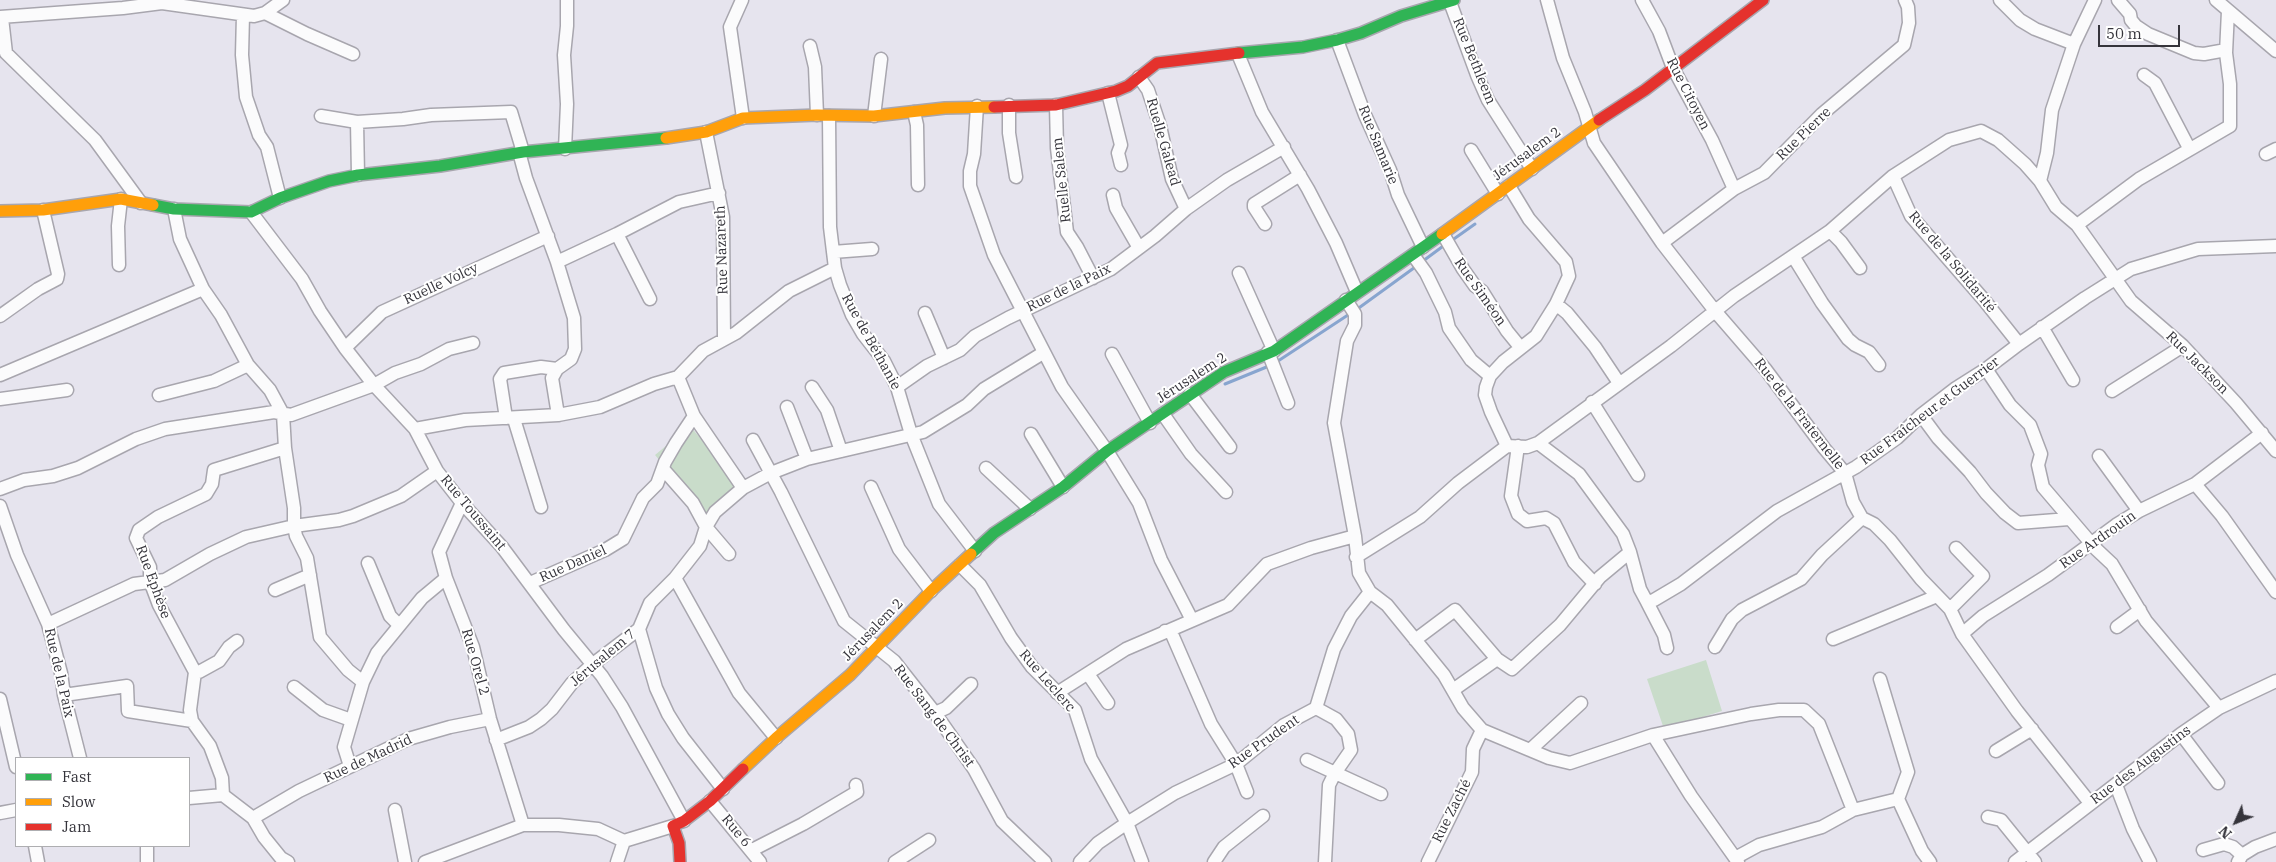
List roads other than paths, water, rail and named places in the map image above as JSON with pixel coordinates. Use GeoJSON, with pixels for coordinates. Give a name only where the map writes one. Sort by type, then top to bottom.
{"type":"FeatureCollection","features":[{"type":"Feature","properties":{"kind":"street"},"geometry":{"type":"LineString","coordinates":[[141,203],[95,140],[3,50],[1,17],[123,8],[162,3],[254,16],[265,13],[283,0]]}},
{"type":"Feature","properties":{"kind":"street"},"geometry":{"type":"LineString","coordinates":[[565,149],[567,104],[564,55],[567,0]]}},
{"type":"Feature","properties":{"kind":"street"},"geometry":{"type":"LineString","coordinates":[[742,0],[730,27],[743,118]]}},
{"type":"Feature","properties":{"kind":"street","name":"Rue de la Fraternelle"},"geometry":{"type":"LineString","coordinates":[[1547,0],[1563,58],[1590,127],[1594,143],[1662,243],[1715,311],[1766,370],[1845,473],[1853,502],[1862,518],[1874,524],[1890,540],[1950,609],[1962,634],[2032,729],[2090,803]]}},
{"type":"Feature","properties":{"kind":"street","name":"Rue Citoyen"},"geometry":{"type":"LineString","coordinates":[[1642,0],[1659,31],[1673,68],[1712,140],[1734,189]]}},
{"type":"Feature","properties":{"kind":"street","name":"Jérusalem 2"},"geometry":{"type":"LineString","coordinates":[[679,823],[710,801],[776,738],[808,712],[878,648],[931,591],[994,533],[1063,487],[1108,451],[1224,372],[1271,351],[1351,307],[1357,292],[1443,234],[1764,0]]}},
{"type":"Feature","properties":{"kind":"street","name":"Rue Pierre"},"geometry":{"type":"LineString","coordinates":[[1662,243],[1734,189],[1764,173],[1822,114],[1904,45],[1908,23],[1908,7],[1905,0]]}},
{"type":"Feature","properties":{"kind":"street"},"geometry":{"type":"LineString","coordinates":[[2000,0],[2020,20],[2035,29],[2074,44]]}},
{"type":"Feature","properties":{"kind":"street"},"geometry":{"type":"LineString","coordinates":[[2040,181],[2047,153],[2052,110],[2074,44],[2095,0]]}},
{"type":"Feature","properties":{"kind":"street"},"geometry":{"type":"LineString","coordinates":[[2118,0],[2130,14],[2130,20],[2148,34],[2194,53],[2204,54],[2226,50]]}},
{"type":"Feature","properties":{"kind":"street"},"geometry":{"type":"LineString","coordinates":[[2216,0],[2276,51]]}},
{"type":"Feature","properties":{"kind":"street"},"geometry":{"type":"LineString","coordinates":[[0,211],[43,210],[121,199],[174,208],[251,212],[280,198],[328,182],[358,175],[440,166],[521,152],[565,149],[706,132],[743,118],[874,116],[977,106],[1056,105],[1108,93],[1128,86],[1157,63],[1176,58],[1303,47],[1337,40],[1362,33],[1401,16],[1452,1]]}},
{"type":"Feature","properties":{"kind":"street","name":"Rue Bethleem"},"geometry":{"type":"LineString","coordinates":[[1452,1],[1488,100],[1532,170]]}},
{"type":"Feature","properties":{"kind":"street"},"geometry":{"type":"LineString","coordinates":[[2077,225],[2139,179],[2189,148],[2230,126],[2230,84],[2226,50],[2228,11]]}},
{"type":"Feature","properties":{"kind":"street"},"geometry":{"type":"LineString","coordinates":[[265,13],[306,34],[353,54]]}},
{"type":"Feature","properties":{"kind":"street"},"geometry":{"type":"LineString","coordinates":[[243,15],[242,55],[246,97],[258,135],[267,147],[280,198]]}},
{"type":"Feature","properties":{"kind":"street","name":"Rue Samarie"},"geometry":{"type":"LineString","coordinates":[[1337,40],[1365,115],[1390,170],[1426,273],[1446,312],[1449,328],[1471,360],[1490,376]]}},
{"type":"Feature","properties":{"kind":"street","name":"Rue de Béthanie"},"geometry":{"type":"LineString","coordinates":[[810,46],[823,116],[835,268],[852,315],[863,334],[884,361],[897,387],[911,434],[939,504],[975,551]]}},
{"type":"Feature","properties":{"kind":"street"},"geometry":{"type":"LineString","coordinates":[[1238,54],[1262,112],[1300,175],[1336,243],[1357,292]]}},
{"type":"Feature","properties":{"kind":"street"},"geometry":{"type":"LineString","coordinates":[[874,116],[881,59]]}},
{"type":"Feature","properties":{"kind":"street"},"geometry":{"type":"LineString","coordinates":[[2144,75],[2155,83],[2189,148]]}},
{"type":"Feature","properties":{"kind":"street","name":"Ruelle Galead"},"geometry":{"type":"LineString","coordinates":[[1139,77],[1148,90],[1160,126],[1172,179],[1186,208]]}},
{"type":"Feature","properties":{"kind":"street"},"geometry":{"type":"LineString","coordinates":[[1108,93],[1121,145],[1118,153],[1121,165]]}},
{"type":"Feature","properties":{"kind":"street"},"geometry":{"type":"LineString","coordinates":[[1009,105],[1010,133],[1016,177]]}},
{"type":"Feature","properties":{"kind":"street","name":"Ruelle Salem"},"geometry":{"type":"LineString","coordinates":[[1056,105],[1057,148],[1067,232],[1093,278]]}},
{"type":"Feature","properties":{"kind":"street"},"geometry":{"type":"LineString","coordinates":[[977,106],[970,186],[994,255],[1024,310],[1043,354],[1062,387],[1108,451],[1139,503],[1160,560],[1192,620]]}},
{"type":"Feature","properties":{"kind":"street"},"geometry":{"type":"LineString","coordinates":[[321,116],[341,121],[357,122],[403,119],[431,114],[511,112],[526,178],[557,262],[574,318],[575,349],[571,359],[556,368],[541,367],[504,373],[500,379],[510,418],[541,507]]}},
{"type":"Feature","properties":{"kind":"street"},"geometry":{"type":"LineString","coordinates":[[914,112],[917,125],[918,185]]}},
{"type":"Feature","properties":{"kind":"street"},"geometry":{"type":"LineString","coordinates":[[357,122],[358,175]]}},
{"type":"Feature","properties":{"kind":"street","name":"Rue Jackson"},"geometry":{"type":"LineString","coordinates":[[1538,443],[1671,346],[1715,311],[1830,230],[1893,176],[1949,140],[1981,131],[1998,140],[2040,181],[2056,207],[2077,225],[2131,301],[2183,346],[2220,385],[2276,451]]}},
{"type":"Feature","properties":{"kind":"street","name":"Rue Nazareth"},"geometry":{"type":"LineString","coordinates":[[706,132],[723,217],[724,339]]}},
{"type":"Feature","properties":{"kind":"street","name":"Rue de la Paix"},"geometry":{"type":"LineString","coordinates":[[897,387],[927,366],[960,350],[975,336],[1024,310],[1111,269],[1186,208],[1227,180],[1284,147]]}},
{"type":"Feature","properties":{"kind":"street"},"geometry":{"type":"LineString","coordinates":[[1471,150],[1498,194]]}},
{"type":"Feature","properties":{"kind":"street"},"geometry":{"type":"LineString","coordinates":[[1265,224],[1254,208],[1254,204],[1300,175]]}},
{"type":"Feature","properties":{"kind":"street","name":"Rue de la Solidarité"},"geometry":{"type":"LineString","coordinates":[[1893,176],[1912,216],[2019,344]]}},
{"type":"Feature","properties":{"kind":"street"},"geometry":{"type":"LineString","coordinates":[[1509,186],[1529,219],[1566,262],[1568,276],[1556,304],[1536,336],[1520,347],[1490,376],[1485,395],[1491,412],[1512,446],[1511,496],[1518,514],[1527,521],[1546,518],[1554,522],[1574,562],[1595,584]]}},
{"type":"Feature","properties":{"kind":"street"},"geometry":{"type":"LineString","coordinates":[[557,262],[679,202],[718,193]]}},
{"type":"Feature","properties":{"kind":"street"},"geometry":{"type":"LineString","coordinates":[[1113,195],[1116,208],[1139,248]]}},
{"type":"Feature","properties":{"kind":"street"},"geometry":{"type":"LineString","coordinates":[[119,265],[118,226],[121,199]]}},
{"type":"Feature","properties":{"kind":"street"},"geometry":{"type":"LineString","coordinates":[[174,208],[180,239],[203,289],[221,315],[248,365],[270,390],[283,414],[285,448],[294,508],[294,526],[296,536],[308,558],[320,637],[348,670],[363,682]]}},
{"type":"Feature","properties":{"kind":"street"},"geometry":{"type":"LineString","coordinates":[[0,316],[38,289],[57,279],[58,274],[43,210]]}},
{"type":"Feature","properties":{"kind":"street","name":"Rue Toussaint"},"geometry":{"type":"LineString","coordinates":[[251,212],[302,278],[320,311],[345,348],[374,385],[415,429],[437,471],[462,503],[502,547],[564,630],[593,664],[622,707],[679,823]]}},
{"type":"Feature","properties":{"kind":"street"},"geometry":{"type":"LineString","coordinates":[[1830,230],[1842,242],[1860,268]]}},
{"type":"Feature","properties":{"kind":"street"},"geometry":{"type":"LineString","coordinates":[[617,234],[650,299]]}},
{"type":"Feature","properties":{"kind":"street","name":"Rue Siméon"},"geometry":{"type":"LineString","coordinates":[[1443,234],[1463,269],[1482,291],[1507,331],[1520,347]]}},
{"type":"Feature","properties":{"kind":"street","name":"Ruelle Volcy"},"geometry":{"type":"LineString","coordinates":[[345,348],[382,312],[548,236]]}},
{"type":"Feature","properties":{"kind":"street","name":"Rue Fraîcheur et Guerrier"},"geometry":{"type":"LineString","coordinates":[[1647,602],[1654,600],[1681,584],[1777,511],[1845,473],[1897,438],[1921,415],[1956,388],[1986,369],[2042,327],[2131,269],[2198,249],[2276,246]]}},
{"type":"Feature","properties":{"kind":"street"},"geometry":{"type":"LineString","coordinates":[[833,252],[872,249]]}},
{"type":"Feature","properties":{"kind":"street"},"geometry":{"type":"LineString","coordinates":[[1793,256],[1822,303],[1848,339],[1869,352],[1879,365]]}},
{"type":"Feature","properties":{"kind":"street"},"geometry":{"type":"LineString","coordinates":[[415,429],[465,420],[558,415],[600,407],[654,384],[678,377],[703,351],[736,333],[790,291],[835,268]]}},
{"type":"Feature","properties":{"kind":"street"},"geometry":{"type":"LineString","coordinates":[[1238,274],[1271,351],[1288,403]]}},
{"type":"Feature","properties":{"kind":"street"},"geometry":{"type":"LineString","coordinates":[[0,374],[203,289]]}},
{"type":"Feature","properties":{"kind":"street"},"geometry":{"type":"LineString","coordinates":[[1556,304],[1567,313],[1589,340],[1619,383]]}},
{"type":"Feature","properties":{"kind":"street"},"geometry":{"type":"LineString","coordinates":[[1351,307],[1355,325],[1347,341],[1334,423],[1355,536],[1359,573],[1370,592],[1387,605],[1444,675],[1463,708],[1482,730],[1549,758],[1570,763],[1653,735],[1751,714],[1779,710],[1804,710],[1819,724],[1852,810]]}},
{"type":"Feature","properties":{"kind":"street"},"geometry":{"type":"LineString","coordinates":[[925,314],[944,358]]}},
{"type":"Feature","properties":{"kind":"street"},"geometry":{"type":"LineString","coordinates":[[2042,327],[2073,380]]}},
{"type":"Feature","properties":{"kind":"street"},"geometry":{"type":"LineString","coordinates":[[0,489],[24,480],[53,476],[78,468],[136,439],[165,429],[274,412],[290,415],[374,385],[395,373],[421,364],[449,349],[473,343]]}},
{"type":"Feature","properties":{"kind":"street"},"geometry":{"type":"LineString","coordinates":[[2112,391],[2183,346]]}},
{"type":"Feature","properties":{"kind":"street","name":"Jérusalem 7"},"geometry":{"type":"LineString","coordinates":[[496,740],[530,727],[541,719],[552,709],[572,683],[593,664],[639,629],[650,603],[675,578],[700,546],[706,527],[715,512],[744,488],[772,473],[807,459],[923,432],[967,405],[984,389],[1043,354]]}},
{"type":"Feature","properties":{"kind":"street"},"geometry":{"type":"LineString","coordinates":[[1112,354],[1150,423]]}},
{"type":"Feature","properties":{"kind":"street"},"geometry":{"type":"LineString","coordinates":[[159,395],[214,381],[248,365]]}},
{"type":"Feature","properties":{"kind":"street"},"geometry":{"type":"LineString","coordinates":[[556,368],[552,378],[558,415]]}},
{"type":"Feature","properties":{"kind":"street"},"geometry":{"type":"LineString","coordinates":[[1986,369],[2010,405],[2030,425],[2041,454],[2038,465],[2043,487],[2092,544],[2112,564],[2146,620],[2219,708]]}},
{"type":"Feature","properties":{"kind":"street"},"geometry":{"type":"LineString","coordinates":[[678,377],[694,416],[744,488]]}},
{"type":"Feature","properties":{"kind":"street"},"geometry":{"type":"LineString","coordinates":[[812,387],[828,410],[841,451]]}},
{"type":"Feature","properties":{"kind":"street"},"geometry":{"type":"LineString","coordinates":[[0,399],[67,390]]}},
{"type":"Feature","properties":{"kind":"street"},"geometry":{"type":"LineString","coordinates":[[1190,394],[1230,447]]}},
{"type":"Feature","properties":{"kind":"street"},"geometry":{"type":"LineString","coordinates":[[1592,402],[1638,475]]}},
{"type":"Feature","properties":{"kind":"street"},"geometry":{"type":"LineString","coordinates":[[787,406],[807,459]]}},
{"type":"Feature","properties":{"kind":"street"},"geometry":{"type":"LineString","coordinates":[[1163,414],[1192,454],[1226,492]]}},
{"type":"Feature","properties":{"kind":"street"},"geometry":{"type":"LineString","coordinates":[[1921,415],[1938,438],[1986,492],[2018,524],[2070,518]]}},
{"type":"Feature","properties":{"kind":"street","name":"Rue Daniel"},"geometry":{"type":"LineString","coordinates":[[530,583],[605,550],[623,539],[643,498],[657,484],[664,470],[665,462],[694,416]]}},
{"type":"Feature","properties":{"kind":"street","name":"Rue Ardrouin"},"geometry":{"type":"LineString","coordinates":[[1962,634],[1983,616],[2048,576],[2139,511],[2195,484],[2262,433]]}},
{"type":"Feature","properties":{"kind":"street"},"geometry":{"type":"LineString","coordinates":[[1031,434],[1063,487]]}},
{"type":"Feature","properties":{"kind":"street","name":"Rue Sang de Christ"},"geometry":{"type":"LineString","coordinates":[[754,440],[844,621],[894,661],[935,713],[974,769],[1002,821],[1045,862]]}},
{"type":"Feature","properties":{"kind":"street"},"geometry":{"type":"LineString","coordinates":[[1356,557],[1420,517],[1458,483],[1512,446],[1527,447],[1538,443],[1579,474],[1623,534],[1634,570],[1647,602],[1664,635],[1667,648]]}},
{"type":"Feature","properties":{"kind":"street","name":"Rue Ephèse"},"geometry":{"type":"LineString","coordinates":[[195,672],[159,605],[150,582],[150,568],[136,538],[139,530],[158,517],[206,494],[212,484],[214,470],[285,448]]}},
{"type":"Feature","properties":{"kind":"street"},"geometry":{"type":"LineString","coordinates":[[2099,456],[2139,511]]}},
{"type":"Feature","properties":{"kind":"street"},"geometry":{"type":"LineString","coordinates":[[986,468],[1030,509]]}},
{"type":"Feature","properties":{"kind":"street"},"geometry":{"type":"LineString","coordinates":[[664,470],[693,503],[706,527],[729,554]]}},
{"type":"Feature","properties":{"kind":"street"},"geometry":{"type":"LineString","coordinates":[[48,624],[134,584],[165,580],[210,554],[246,537],[294,526],[339,520],[353,516],[400,496],[437,471]]}},
{"type":"Feature","properties":{"kind":"street"},"geometry":{"type":"LineString","coordinates":[[2195,484],[2222,516],[2276,592]]}},
{"type":"Feature","properties":{"kind":"street"},"geometry":{"type":"LineString","coordinates":[[871,487],[899,549],[931,591]]}},
{"type":"Feature","properties":{"kind":"street","name":"Rue Orel 2"},"geometry":{"type":"LineString","coordinates":[[462,503],[439,552],[446,578],[473,647],[490,719],[523,825]]}},
{"type":"Feature","properties":{"kind":"street","name":"Rue de la Paix"},"geometry":{"type":"LineString","coordinates":[[0,506],[17,555],[48,624],[80,757]]}},
{"type":"Feature","properties":{"kind":"street"},"geometry":{"type":"LineString","coordinates":[[1715,648],[1732,619],[1742,610],[1801,579],[1822,555],[1862,518]]}},
{"type":"Feature","properties":{"kind":"street"},"geometry":{"type":"LineString","coordinates":[[1057,693],[1126,649],[1228,605],[1267,564],[1311,548],[1355,536]]}},
{"type":"Feature","properties":{"kind":"street"},"geometry":{"type":"LineString","coordinates":[[1950,609],[1983,576],[1956,548]]}},
{"type":"Feature","properties":{"kind":"street"},"geometry":{"type":"LineString","coordinates":[[1415,640],[1455,610],[1497,659],[1512,669],[1560,625],[1595,584],[1630,552]]}},
{"type":"Feature","properties":{"kind":"street"},"geometry":{"type":"LineString","coordinates":[[368,562],[390,616],[399,625]]}},
{"type":"Feature","properties":{"kind":"street","name":"Rue Leclerc"},"geometry":{"type":"LineString","coordinates":[[960,565],[980,585],[1011,638],[1032,667],[1075,710],[1091,759],[1127,824],[1142,862]]}},
{"type":"Feature","properties":{"kind":"street"},"geometry":{"type":"LineString","coordinates":[[275,590],[310,575]]}},
{"type":"Feature","properties":{"kind":"street"},"geometry":{"type":"LineString","coordinates":[[350,766],[344,747],[363,682],[377,653],[422,598],[446,578]]}},
{"type":"Feature","properties":{"kind":"street"},"geometry":{"type":"LineString","coordinates":[[675,578],[739,693],[776,738]]}},
{"type":"Feature","properties":{"kind":"street"},"geometry":{"type":"LineString","coordinates":[[1325,862],[1329,785],[1351,750],[1348,734],[1336,719],[1316,708],[1334,649],[1351,616],[1370,592]]}},
{"type":"Feature","properties":{"kind":"street"},"geometry":{"type":"LineString","coordinates":[[1833,639],[1937,596]]}},
{"type":"Feature","properties":{"kind":"street"},"geometry":{"type":"LineString","coordinates":[[2117,627],[2140,610]]}},
{"type":"Feature","properties":{"kind":"street"},"geometry":{"type":"LineString","coordinates":[[639,629],[656,688],[668,714],[683,738],[723,789]]}},
{"type":"Feature","properties":{"kind":"street"},"geometry":{"type":"LineString","coordinates":[[1165,631],[1171,632],[1211,724],[1236,764],[1247,792]]}},
{"type":"Feature","properties":{"kind":"street"},"geometry":{"type":"LineString","coordinates":[[223,794],[222,778],[210,746],[192,721],[190,710],[195,672],[219,661],[228,647],[237,641]]}},
{"type":"Feature","properties":{"kind":"street"},"geometry":{"type":"LineString","coordinates":[[1453,690],[1497,659]]}},
{"type":"Feature","properties":{"kind":"street"},"geometry":{"type":"LineString","coordinates":[[1088,674],[1108,703]]}},
{"type":"Feature","properties":{"kind":"street"},"geometry":{"type":"LineString","coordinates":[[1880,679],[1908,772],[1898,799],[1922,850],[1930,862]]}},
{"type":"Feature","properties":{"kind":"street"},"geometry":{"type":"LineString","coordinates":[[935,713],[946,708],[971,684]]}},
{"type":"Feature","properties":{"kind":"street","name":"Rue des Augustins"},"geometry":{"type":"LineString","coordinates":[[2015,862],[2032,857],[2090,803],[2181,734],[2219,708],[2275,685]]}},
{"type":"Feature","properties":{"kind":"street"},"geometry":{"type":"LineString","coordinates":[[64,695],[127,686],[128,711],[192,721]]}},
{"type":"Feature","properties":{"kind":"street"},"geometry":{"type":"LineString","coordinates":[[294,687],[323,710],[351,720]]}},
{"type":"Feature","properties":{"kind":"street"},"geometry":{"type":"LineString","coordinates":[[0,699],[15,763]]}},
{"type":"Feature","properties":{"kind":"street"},"geometry":{"type":"LineString","coordinates":[[1530,750],[1581,703]]}},
{"type":"Feature","properties":{"kind":"street","name":"Rue Prudent"},"geometry":{"type":"LineString","coordinates":[[1080,862],[1098,843],[1127,824],[1175,793],[1236,764],[1284,725],[1316,708]]}},
{"type":"Feature","properties":{"kind":"street","name":"Rue de Madrid"},"geometry":{"type":"LineString","coordinates":[[253,818],[299,791],[408,739],[450,726],[490,719]]}},
{"type":"Feature","properties":{"kind":"street"},"geometry":{"type":"LineString","coordinates":[[1996,751],[2032,729]]}},
{"type":"Feature","properties":{"kind":"street","name":"Rue Zaché"},"geometry":{"type":"LineString","coordinates":[[1428,862],[1472,772],[1473,749],[1482,730]]}},
{"type":"Feature","properties":{"kind":"street"},"geometry":{"type":"LineString","coordinates":[[2181,734],[2218,783]]}},
{"type":"Feature","properties":{"kind":"street"},"geometry":{"type":"LineString","coordinates":[[1653,735],[1682,782],[1736,860],[1759,845],[1822,827],[1852,810],[1898,799]]}},
{"type":"Feature","properties":{"kind":"street"},"geometry":{"type":"LineString","coordinates":[[1307,760],[1381,794]]}},
{"type":"Feature","properties":{"kind":"street"},"geometry":{"type":"LineString","coordinates":[[752,850],[857,792],[856,785]]}},
{"type":"Feature","properties":{"kind":"street"},"geometry":{"type":"LineString","coordinates":[[2116,785],[2133,829],[2150,862]]}},
{"type":"Feature","properties":{"kind":"street"},"geometry":{"type":"LineString","coordinates":[[190,798],[223,794],[253,818],[264,837],[282,861]]}},
{"type":"Feature","properties":{"kind":"street","name":"Rue 6"},"geometry":{"type":"LineString","coordinates":[[710,801],[760,862]]}},
{"type":"Feature","properties":{"kind":"street"},"geometry":{"type":"LineString","coordinates":[[0,813],[15,810]]}},
{"type":"Feature","properties":{"kind":"street"},"geometry":{"type":"LineString","coordinates":[[395,810],[405,862]]}},
{"type":"Feature","properties":{"kind":"street"},"geometry":{"type":"LineString","coordinates":[[1214,862],[1224,846],[1263,816]]}},
{"type":"Feature","properties":{"kind":"street"},"geometry":{"type":"LineString","coordinates":[[1988,817],[2001,820],[2032,857]]}},
{"type":"Feature","properties":{"kind":"street"},"geometry":{"type":"LineString","coordinates":[[425,862],[523,825],[559,825],[598,829],[624,841],[679,823],[680,862]]}},
{"type":"Feature","properties":{"kind":"street"},"geometry":{"type":"LineString","coordinates":[[2203,850],[2224,844],[2233,847],[2240,859],[2256,847],[2276,839]]}},
{"type":"Feature","properties":{"kind":"street"},"geometry":{"type":"LineString","coordinates":[[895,862],[929,840]]}},
{"type":"Feature","properties":{"kind":"street"},"geometry":{"type":"LineString","coordinates":[[617,862],[624,841]]}},
{"type":"Feature","properties":{"kind":"street"},"geometry":{"type":"LineString","coordinates":[[35,847],[38,862]]}},
{"type":"Feature","properties":{"kind":"street"},"geometry":{"type":"LineString","coordinates":[[147,847],[147,862]]}},
{"type":"Feature","properties":{"kind":"waterway"},"geometry":{"type":"LineString","coordinates":[[1451,241],[1475,224]]}},
{"type":"Feature","properties":{"kind":"waterway"},"geometry":{"type":"LineString","coordinates":[[1423,261],[1446,244]]}},
{"type":"Feature","properties":{"kind":"waterway"},"geometry":{"type":"LineString","coordinates":[[1356,310],[1418,265]]}},
{"type":"Feature","properties":{"kind":"waterway"},"geometry":{"type":"LineString","coordinates":[[1275,363],[1351,313]]}},
{"type":"Feature","properties":{"kind":"waterway"},"geometry":{"type":"LineString","coordinates":[[1225,384],[1269,366]]}}]}
